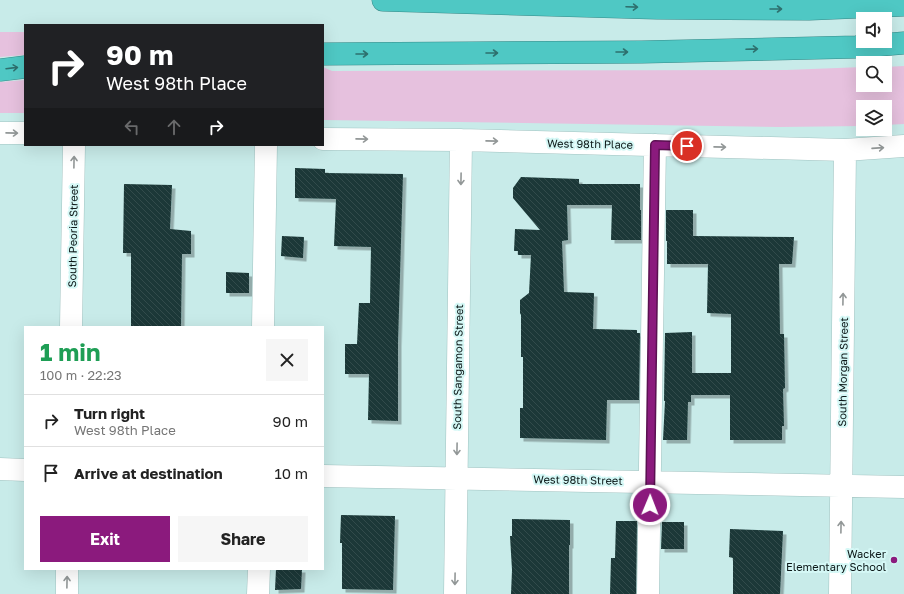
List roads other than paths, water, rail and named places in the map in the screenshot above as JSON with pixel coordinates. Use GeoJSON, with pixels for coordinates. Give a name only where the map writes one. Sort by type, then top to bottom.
{"type":"FeatureCollection","features":[{"type":"Feature","properties":{"kind":"highway"},"geometry":{"type":"LineString","coordinates":[[383,0],[657,8],[809,9],[904,5]]}},
{"type":"Feature","properties":{"kind":"highway"},"geometry":{"type":"LineString","coordinates":[[324,54],[642,52],[856,47],[904,43]]}},
{"type":"Feature","properties":{"kind":"highway"},"geometry":{"type":"LineString","coordinates":[[0,70],[24,67]]}},
{"type":"Feature","properties":{"kind":"street"},"geometry":{"type":"LineString","coordinates":[[0,133],[24,133]]}},
{"type":"Feature","properties":{"kind":"street","name":"West 98th Place"},"geometry":{"type":"LineString","coordinates":[[324,139],[461,140],[845,150],[904,146]]}},
{"type":"Feature","properties":{"kind":"street","name":"South Sangamon Street"},"geometry":{"type":"LineString","coordinates":[[454,594],[461,140]]}},
{"type":"Feature","properties":{"kind":"street"},"geometry":{"type":"LineString","coordinates":[[648,594],[655,145]]}},
{"type":"Feature","properties":{"kind":"street","name":"South Peoria Street"},"geometry":{"type":"LineString","coordinates":[[72,326],[74,146]]}},
{"type":"Feature","properties":{"kind":"street"},"geometry":{"type":"LineString","coordinates":[[263,326],[266,146]]}},
{"type":"Feature","properties":{"kind":"street","name":"South Morgan Street"},"geometry":{"type":"LineString","coordinates":[[840,594],[845,150]]}},
{"type":"Feature","properties":{"kind":"street"},"geometry":{"type":"LineString","coordinates":[[0,469],[24,470]]}},
{"type":"Feature","properties":{"kind":"street","name":"West 98th Street"},"geometry":{"type":"LineString","coordinates":[[324,476],[904,488]]}},
{"type":"Feature","properties":{"kind":"street"},"geometry":{"type":"LineString","coordinates":[[67,570],[67,594]]}},
{"type":"Feature","properties":{"kind":"street"},"geometry":{"type":"LineString","coordinates":[[258,594],[259,570]]}},
{"type":"Feature","properties":{"kind":"place","name":"Wacker Elementary School"},"geometry":{"type":"Point","coordinates":[894,560]}}]}
